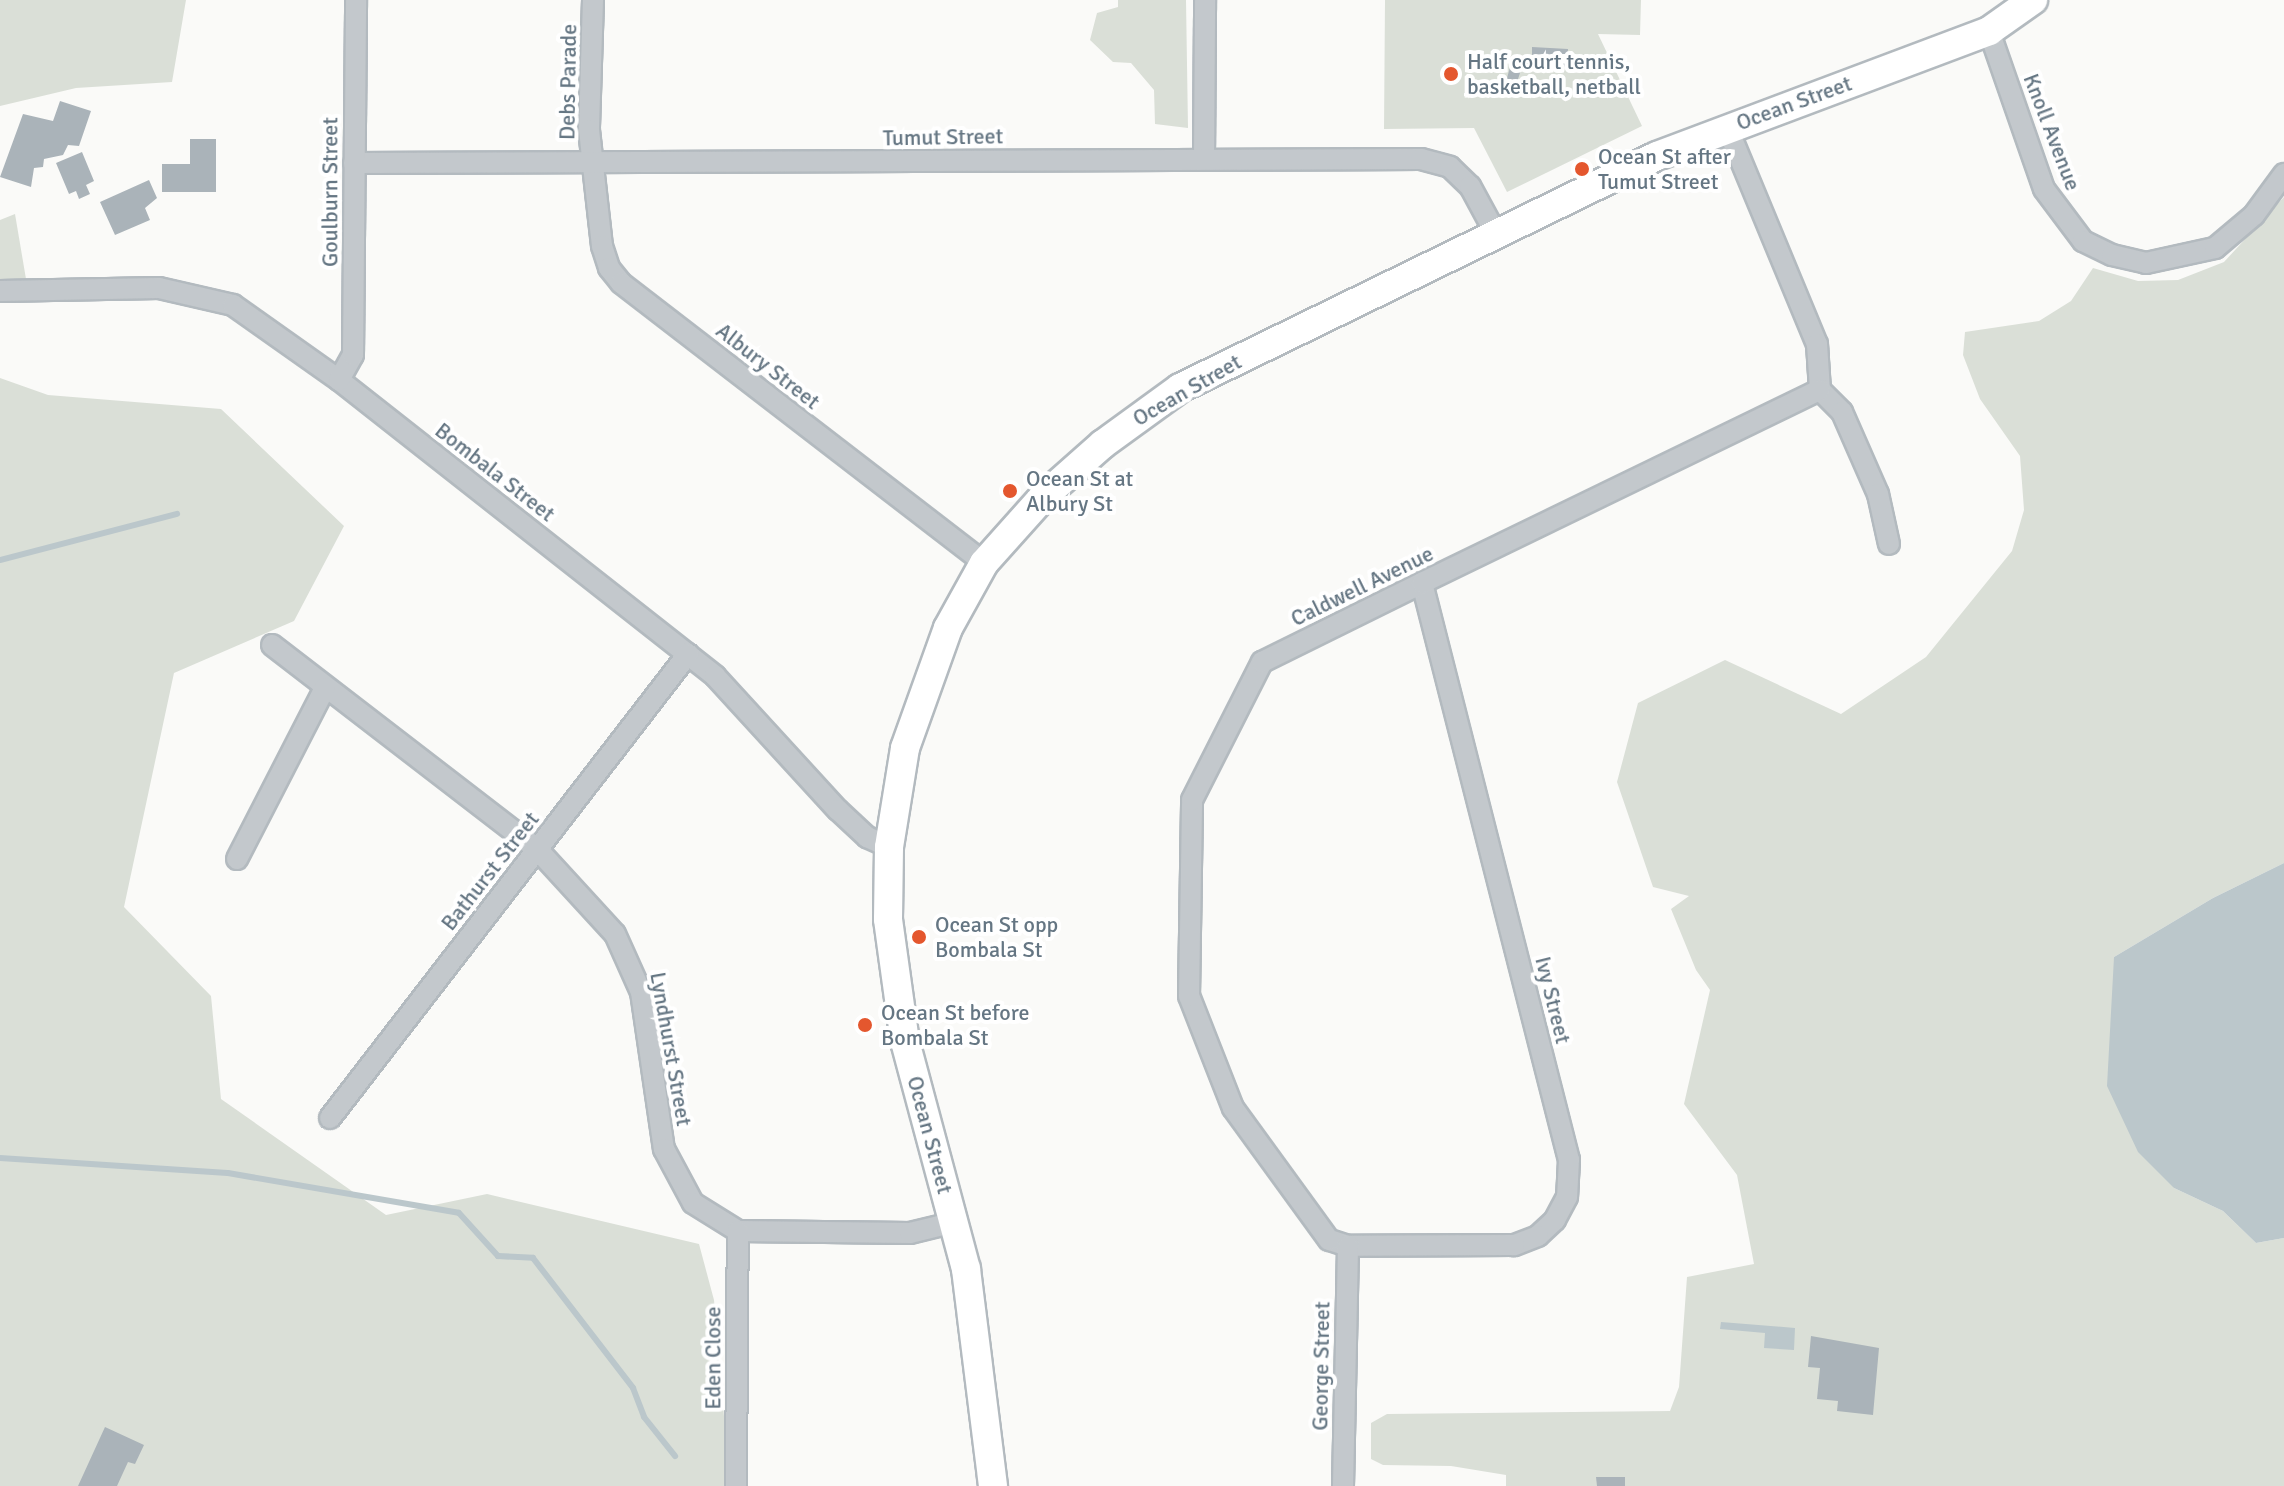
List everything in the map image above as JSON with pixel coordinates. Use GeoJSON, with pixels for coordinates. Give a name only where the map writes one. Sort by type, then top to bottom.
{"type":"FeatureCollection","features":[{"type":"Feature","properties":{"kind":"street","name":"Goulburn Street"},"geometry":{"type":"LineString","coordinates":[[339,380],[353,355],[356,0]]}},
{"type":"Feature","properties":{"kind":"street","name":"Debs Parade"},"geometry":{"type":"LineString","coordinates":[[592,165],[593,0]]}},
{"type":"Feature","properties":{"kind":"street"},"geometry":{"type":"LineString","coordinates":[[1204,158],[1205,0]]}},
{"type":"Feature","properties":{"kind":"street","name":"Ocean Street"},"geometry":{"type":"LineString","coordinates":[[993,1486],[972,1307],[955,1222],[893,983],[889,847],[905,748],[921,695],[948,628],[984,563],[1043,497],[1138,415],[1180,388],[1496,234],[1727,127],[1989,31],[2033,0]]}},
{"type":"Feature","properties":{"kind":"street","name":"Knoll Avenue"},"geometry":{"type":"LineString","coordinates":[[1989,31],[2044,189],[2083,241],[2112,255],[2146,263],[2215,248],[2254,215],[2284,174]]}},
{"type":"Feature","properties":{"kind":"street"},"geometry":{"type":"LineString","coordinates":[[1727,127],[1817,344],[1820,390],[1842,412],[1878,494],[1889,544]]}},
{"type":"Feature","properties":{"kind":"street","name":"Tumut Street"},"geometry":{"type":"LineString","coordinates":[[354,163],[592,165],[1204,158],[1421,159],[1450,167],[1470,186],[1496,234]]}},
{"type":"Feature","properties":{"kind":"street","name":"Albury Street"},"geometry":{"type":"LineString","coordinates":[[592,165],[602,246],[621,283],[984,563]]}},
{"type":"Feature","properties":{"kind":"street","name":"Bombala Street"},"geometry":{"type":"LineString","coordinates":[[0,291],[193,292],[233,305],[339,380],[715,676],[838,810],[867,837],[889,847]]}},
{"type":"Feature","properties":{"kind":"street","name":"Caldwell Avenue"},"geometry":{"type":"LineString","coordinates":[[1348,1246],[1329,1240],[1233,1108],[1189,996],[1192,800],[1262,662],[1820,390]]}},
{"type":"Feature","properties":{"kind":"street","name":"Ivy Street"},"geometry":{"type":"LineString","coordinates":[[1348,1246],[1514,1245],[1538,1236],[1567,1197],[1569,1160],[1422,583]]}},
{"type":"Feature","properties":{"kind":"street","name":"Lyndhurst Street"},"geometry":{"type":"LineString","coordinates":[[272,645],[537,849],[615,934],[631,962],[641,992],[664,1149],[693,1203],[738,1231]]}},
{"type":"Feature","properties":{"kind":"street","name":"Bathurst Street"},"geometry":{"type":"LineString","coordinates":[[330,1118],[688,654]]}},
{"type":"Feature","properties":{"kind":"street"},"geometry":{"type":"LineString","coordinates":[[237,859],[325,688]]}},
{"type":"Feature","properties":{"kind":"street"},"geometry":{"type":"LineString","coordinates":[[738,1231],[910,1233],[955,1222]]}},
{"type":"Feature","properties":{"kind":"street","name":"Eden Close"},"geometry":{"type":"LineString","coordinates":[[736,1486],[738,1231]]}},
{"type":"Feature","properties":{"kind":"street","name":"George Street"},"geometry":{"type":"LineString","coordinates":[[1343,1486],[1348,1246]]}},
{"type":"Feature","properties":{"kind":"shaded area"},"geometry":{"type":"Polygon","coordinates":[[[0,0],[186,0],[172,82],[76,88],[0,106],[0,0]]]}},
{"type":"Feature","properties":{"kind":"shaded area"},"geometry":{"type":"Polygon","coordinates":[[[1118,0],[1186,0],[1188,128],[1155,124],[1154,90],[1131,63],[1113,62],[1090,40],[1097,13],[1118,7],[1118,0]]]}},
{"type":"Feature","properties":{"kind":"shaded area"},"geometry":{"type":"Polygon","coordinates":[[[1385,0],[1641,0],[1640,35],[1598,34],[1642,126],[1507,192],[1474,128],[1384,129],[1385,0]]]}},
{"type":"Feature","properties":{"kind":"shaded area"},"geometry":{"type":"Polygon","coordinates":[[[2284,197],[2284,863],[2213,898],[2114,957],[2174,1188],[2223,1211],[2256,1243],[2284,1238],[2284,1486],[1506,1486],[1506,1475],[1451,1466],[1383,1465],[1371,1459],[1371,1423],[1387,1414],[1670,1411],[1679,1387],[1687,1277],[1754,1264],[1737,1175],[1684,1104],[1710,990],[1696,970],[1671,909],[1689,896],[1653,887],[1617,782],[1638,703],[1725,660],[1841,714],[1926,657],[2012,551],[2024,510],[2020,456],[1980,399],[1963,355],[1965,332],[2039,321],[2071,301],[2093,268],[2138,281],[2178,280],[2224,262],[2284,197]]]}},
{"type":"Feature","properties":{"kind":"shaded area"},"geometry":{"type":"Polygon","coordinates":[[[15,214],[26,279],[0,302],[0,220],[15,214]]]}},
{"type":"Feature","properties":{"kind":"shaded area"},"geometry":{"type":"Polygon","coordinates":[[[0,378],[48,395],[221,409],[344,526],[294,621],[174,673],[124,907],[211,996],[221,1099],[386,1215],[487,1194],[699,1244],[714,1300],[730,1486],[0,1486],[0,378]]]}},
{"type":"Feature","properties":{"kind":"shaded area"},"geometry":{"type":"Polygon","coordinates":[[[2284,863],[2284,1238],[2256,1243],[2223,1211],[2174,1188],[2138,1152],[2107,1086],[2114,957],[2213,898],[2284,863]]]}},
{"type":"Feature","properties":{"kind":"shaded area"},"geometry":{"type":"Polygon","coordinates":[[[1721,1322],[1795,1328],[1794,1350],[1764,1348],[1765,1333],[1720,1329],[1721,1322]]]}},
{"type":"Feature","properties":{"kind":"building"},"geometry":{"type":"Polygon","coordinates":[[[1532,47],[1568,49],[1567,67],[1532,66],[1532,47]]]}},
{"type":"Feature","properties":{"kind":"building"},"geometry":{"type":"Polygon","coordinates":[[[1511,64],[1522,67],[1515,88],[1505,85],[1511,64]]]}},
{"type":"Feature","properties":{"kind":"building"},"geometry":{"type":"Polygon","coordinates":[[[60,101],[91,111],[79,146],[68,145],[63,155],[44,159],[43,167],[34,168],[31,187],[0,177],[23,114],[53,121],[60,101]]]}},
{"type":"Feature","properties":{"kind":"building"},"geometry":{"type":"Polygon","coordinates":[[[190,139],[216,139],[216,192],[162,192],[162,164],[190,164],[190,139]]]}},
{"type":"Feature","properties":{"kind":"building"},"geometry":{"type":"Polygon","coordinates":[[[82,152],[94,181],[86,185],[90,194],[79,199],[76,191],[69,194],[56,163],[82,152]]]}},
{"type":"Feature","properties":{"kind":"building"},"geometry":{"type":"Polygon","coordinates":[[[149,180],[157,198],[145,208],[150,220],[115,235],[100,202],[149,180]]]}},
{"type":"Feature","properties":{"kind":"building"},"geometry":{"type":"Polygon","coordinates":[[[1811,1336],[1879,1348],[1873,1415],[1837,1411],[1838,1401],[1817,1399],[1820,1368],[1808,1367],[1811,1336]]]}},
{"type":"Feature","properties":{"kind":"building"},"geometry":{"type":"Polygon","coordinates":[[[105,1427],[144,1445],[135,1464],[128,1462],[117,1486],[78,1486],[105,1427]]]}},
{"type":"Feature","properties":{"kind":"building"},"geometry":{"type":"Polygon","coordinates":[[[1596,1477],[1625,1477],[1625,1486],[1597,1486],[1596,1477]]]}},
{"type":"Feature","properties":{"kind":"waterway"},"geometry":{"type":"LineString","coordinates":[[0,560],[177,514]]}},
{"type":"Feature","properties":{"kind":"waterway"},"geometry":{"type":"LineString","coordinates":[[0,1158],[228,1173],[459,1213],[498,1256],[533,1258],[633,1388],[644,1417],[675,1456]]}},
{"type":"Feature","properties":{"kind":"place","name":"Half court tennis, basketball, netball"},"geometry":{"type":"Point","coordinates":[1451,74]}},
{"type":"Feature","properties":{"kind":"place","name":"Ocean St after Tumut Street"},"geometry":{"type":"Point","coordinates":[1582,169]}},
{"type":"Feature","properties":{"kind":"place","name":"Ocean St at Albury St"},"geometry":{"type":"Point","coordinates":[1010,491]}},
{"type":"Feature","properties":{"kind":"place","name":"Ocean St opp Bombala St"},"geometry":{"type":"Point","coordinates":[919,937]}},
{"type":"Feature","properties":{"kind":"place","name":"Ocean St before Bombala St"},"geometry":{"type":"Point","coordinates":[865,1025]}}]}
